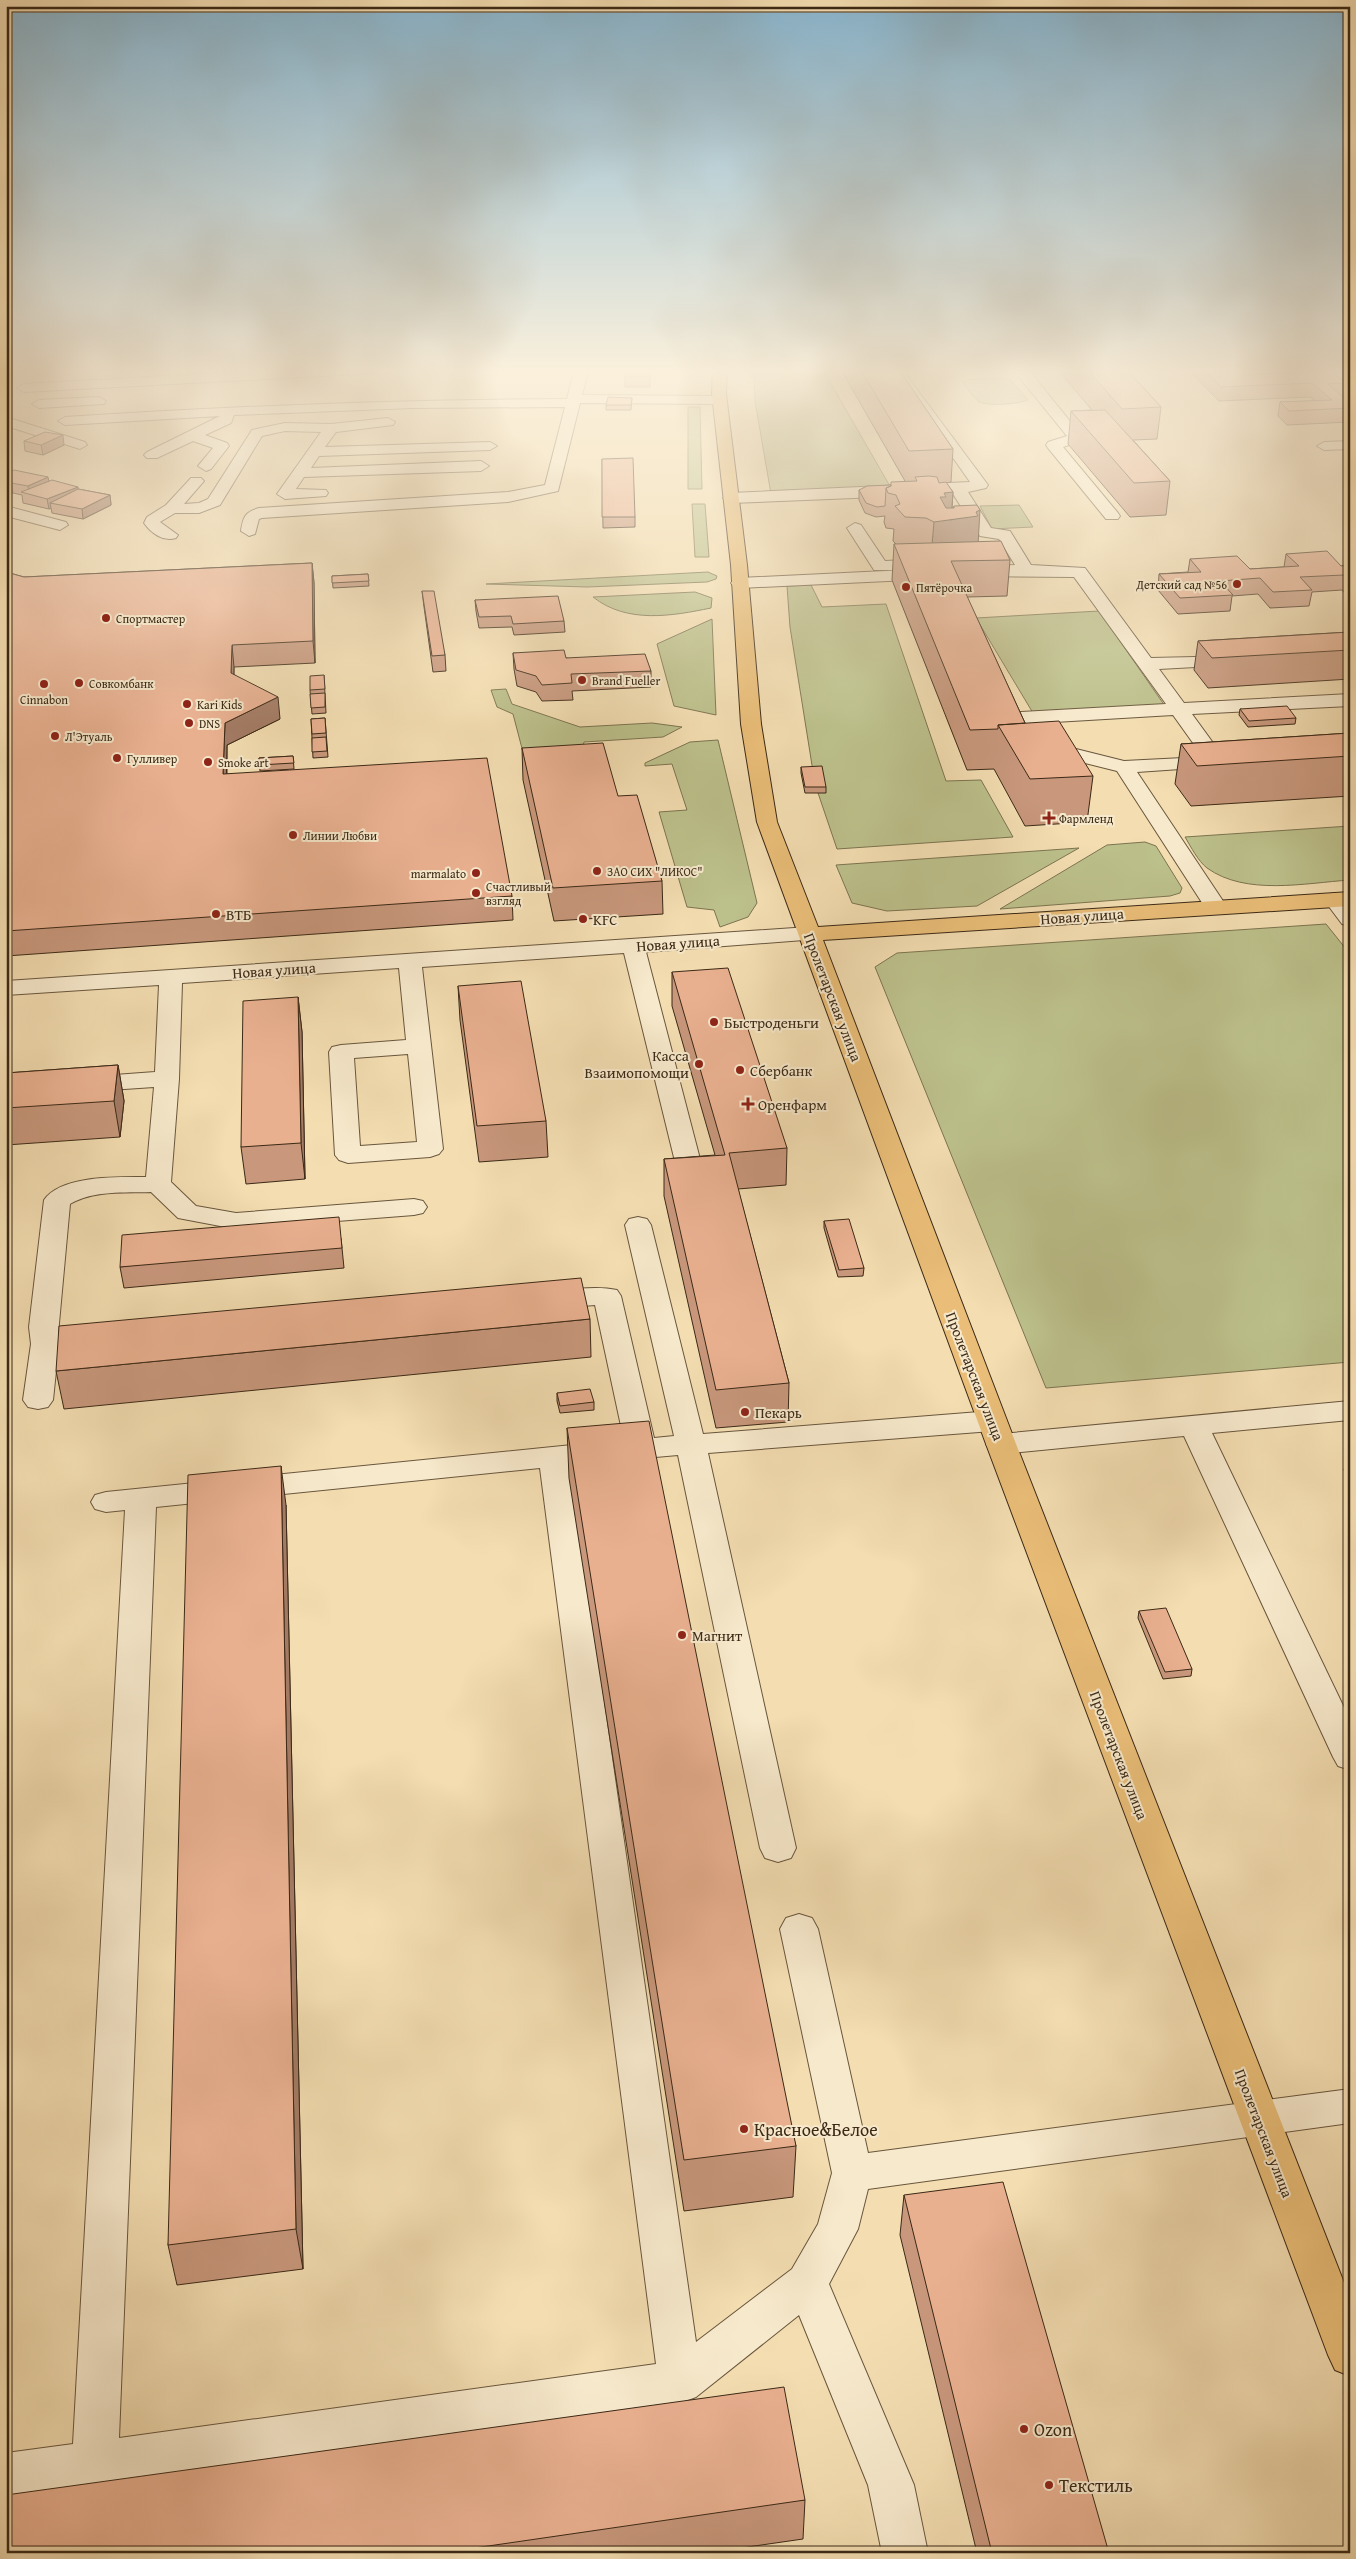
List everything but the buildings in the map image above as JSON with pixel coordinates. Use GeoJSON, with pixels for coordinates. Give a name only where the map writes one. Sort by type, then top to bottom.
{"type":"FeatureCollection","features":[{"type":"Feature","properties":{"kind":"main road","name":"Пролетарская улица"},"geometry":{"type":"LineString","coordinates":[[730,487],[740,583],[751,724],[767,822],[996,1432],[1350,2355]]}},
{"type":"Feature","properties":{"kind":"main road","name":"Новая улица"},"geometry":{"type":"LineString","coordinates":[[809,934],[1342,899]]}},
{"type":"Feature","properties":{"kind":"street"},"geometry":{"type":"LineString","coordinates":[[170,535],[156,528],[152,524],[153,520],[172,508],[190,487]]}},
{"type":"Feature","properties":{"kind":"street"},"geometry":{"type":"LineString","coordinates":[[172,508],[189,510],[206,507],[214,502],[223,487]]}},
{"type":"Feature","properties":{"kind":"street"},"geometry":{"type":"LineString","coordinates":[[289,487],[285,494],[333,492]]}},
{"type":"Feature","properties":{"kind":"street"},"geometry":{"type":"LineString","coordinates":[[362,491],[445,487]]}},
{"type":"Feature","properties":{"kind":"street"},"geometry":{"type":"LineString","coordinates":[[249,531],[251,517],[258,513],[508,497],[552,487]]}},
{"type":"Feature","properties":{"kind":"street"},"geometry":{"type":"LineString","coordinates":[[731,498],[828,501],[967,487]]}},
{"type":"Feature","properties":{"kind":"street"},"geometry":{"type":"LineString","coordinates":[[1088,487],[1112,516]]}},
{"type":"Feature","properties":{"kind":"street"},"geometry":{"type":"LineString","coordinates":[[958,489],[986,533],[1004,534],[1023,565]]}},
{"type":"Feature","properties":{"kind":"street"},"geometry":{"type":"LineString","coordinates":[[6,510],[60,525]]}},
{"type":"Feature","properties":{"kind":"street"},"geometry":{"type":"LineString","coordinates":[[855,528],[880,566],[954,568]]}},
{"type":"Feature","properties":{"kind":"street"},"geometry":{"type":"LineString","coordinates":[[740,583],[1023,565],[1079,572],[1179,710],[1226,761],[1124,767],[1034,745],[1012,701]]}},
{"type":"Feature","properties":{"kind":"street"},"geometry":{"type":"LineString","coordinates":[[1146,664],[1253,658]]}},
{"type":"Feature","properties":{"kind":"street"},"geometry":{"type":"LineString","coordinates":[[1020,718],[1350,700]]}},
{"type":"Feature","properties":{"kind":"street"},"geometry":{"type":"LineString","coordinates":[[1124,767],[1216,907]]}},
{"type":"Feature","properties":{"kind":"street"},"geometry":{"type":"LineString","coordinates":[[1342,899],[1350,919]]}},
{"type":"Feature","properties":{"kind":"street","name":"Новая улица"},"geometry":{"type":"LineString","coordinates":[[6,988],[809,934]]}},
{"type":"Feature","properties":{"kind":"street"},"geometry":{"type":"LineString","coordinates":[[633,946],[693,1182]]}},
{"type":"Feature","properties":{"kind":"street"},"geometry":{"type":"LineString","coordinates":[[410,961],[430,1148],[348,1155],[341,1052],[419,1046]]}},
{"type":"Feature","properties":{"kind":"street"},"geometry":{"type":"LineString","coordinates":[[158,1184],[167,1079],[171,978]]}},
{"type":"Feature","properties":{"kind":"street"},"geometry":{"type":"LineString","coordinates":[[6,1090],[167,1079]]}},
{"type":"Feature","properties":{"kind":"street"},"geometry":{"type":"LineString","coordinates":[[38,1400],[45,1344],[43,1327],[57,1200],[68,1192],[89,1188],[158,1184],[187,1212],[236,1221],[414,1207]]}},
{"type":"Feature","properties":{"kind":"street"},"geometry":{"type":"LineString","coordinates":[[638,1225],[691,1444],[778,1848]]}},
{"type":"Feature","properties":{"kind":"street"},"geometry":{"type":"LineString","coordinates":[[519,1303],[607,1296],[641,1448]]}},
{"type":"Feature","properties":{"kind":"street"},"geometry":{"type":"LineString","coordinates":[[45,1344],[124,1337]]}},
{"type":"Feature","properties":{"kind":"street"},"geometry":{"type":"LineString","coordinates":[[95,2463],[123,1500],[691,1444],[1194,1426],[1350,1410]]}},
{"type":"Feature","properties":{"kind":"street"},"geometry":{"type":"LineString","coordinates":[[1194,1426],[1350,1758]]}},
{"type":"Feature","properties":{"kind":"street"},"geometry":{"type":"LineString","coordinates":[[554,1457],[680,2382]]}},
{"type":"Feature","properties":{"kind":"street"},"geometry":{"type":"LineString","coordinates":[[6,2476],[680,2382],[807,2283],[837,2229],[852,2173],[799,1929]]}},
{"type":"Feature","properties":{"kind":"street"},"geometry":{"type":"LineString","coordinates":[[852,2173],[1350,2106]]}},
{"type":"Feature","properties":{"kind":"street"},"geometry":{"type":"LineString","coordinates":[[807,2283],[891,2484],[905,2553]]}},
{"type":"Feature","properties":{"kind":"green space"},"geometry":{"type":"Polygon","coordinates":[[[688,487],[702,487],[702,489],[688,489],[688,487]]]}},
{"type":"Feature","properties":{"kind":"green space"},"geometry":{"type":"Polygon","coordinates":[[[770,487],[891,488],[771,494],[770,487]]]}},
{"type":"Feature","properties":{"kind":"green space"},"geometry":{"type":"Polygon","coordinates":[[[692,504],[705,504],[709,557],[695,557],[692,504]]]}},
{"type":"Feature","properties":{"kind":"green space"},"geometry":{"type":"Polygon","coordinates":[[[1019,505],[1033,527],[992,529],[980,506],[1019,505]]]}},
{"type":"Feature","properties":{"kind":"green space"},"geometry":{"type":"Polygon","coordinates":[[[708,572],[717,576],[716,579],[707,582],[587,587],[486,584],[708,572]]]}},
{"type":"Feature","properties":{"kind":"green space"},"geometry":{"type":"Polygon","coordinates":[[[811,585],[822,607],[886,604],[946,781],[981,780],[1013,837],[837,849],[815,784],[790,627],[787,586],[811,585]]]}},
{"type":"Feature","properties":{"kind":"green space"},"geometry":{"type":"Polygon","coordinates":[[[695,592],[712,598],[711,608],[650,616],[620,611],[606,606],[593,597],[695,592]]]}},
{"type":"Feature","properties":{"kind":"green space"},"geometry":{"type":"Polygon","coordinates":[[[1099,611],[1165,706],[1033,713],[976,618],[1099,611]]]}},
{"type":"Feature","properties":{"kind":"green space"},"geometry":{"type":"Polygon","coordinates":[[[712,619],[716,715],[674,706],[657,644],[712,619]]]}},
{"type":"Feature","properties":{"kind":"green space"},"geometry":{"type":"Polygon","coordinates":[[[506,689],[512,704],[580,727],[652,723],[682,727],[663,737],[584,742],[582,752],[524,756],[513,714],[497,707],[491,690],[506,689]]]}},
{"type":"Feature","properties":{"kind":"green space"},"geometry":{"type":"Polygon","coordinates":[[[718,740],[757,903],[748,917],[720,927],[714,910],[687,907],[659,812],[687,810],[672,764],[645,766],[645,763],[690,742],[718,740]]]}},
{"type":"Feature","properties":{"kind":"green space"},"geometry":{"type":"Polygon","coordinates":[[[1350,826],[1350,880],[1295,885],[1258,885],[1222,877],[1204,865],[1185,837],[1350,826]]]}},
{"type":"Feature","properties":{"kind":"green space"},"geometry":{"type":"Polygon","coordinates":[[[1145,842],[1156,846],[1182,888],[1180,893],[1170,896],[1000,909],[1107,845],[1145,842]]]}},
{"type":"Feature","properties":{"kind":"green space"},"geometry":{"type":"Polygon","coordinates":[[[1079,848],[977,906],[887,911],[852,903],[836,865],[1079,848]]]}},
{"type":"Feature","properties":{"kind":"green space"},"geometry":{"type":"Polygon","coordinates":[[[1326,924],[1350,954],[1350,1122],[1344,1122],[1350,1132],[1350,1362],[1046,1388],[875,967],[897,953],[1326,924]]]}},
{"type":"Feature","properties":{"kind":"place","name":"Детский сад №56"},"geometry":{"type":"Point","coordinates":[1237,584]}},
{"type":"Feature","properties":{"kind":"place","name":"Пятёрочка"},"geometry":{"type":"Point","coordinates":[906,587]}},
{"type":"Feature","properties":{"kind":"place","name":"Спортмастер"},"geometry":{"type":"Point","coordinates":[106,618]}},
{"type":"Feature","properties":{"kind":"place","name":"Brand Fueller"},"geometry":{"type":"Point","coordinates":[582,680]}},
{"type":"Feature","properties":{"kind":"place","name":"Совкомбанк"},"geometry":{"type":"Point","coordinates":[79,683]}},
{"type":"Feature","properties":{"kind":"place","name":"Cinnabon"},"geometry":{"type":"Point","coordinates":[44,684]}},
{"type":"Feature","properties":{"kind":"place","name":"Kari Kids"},"geometry":{"type":"Point","coordinates":[187,704]}},
{"type":"Feature","properties":{"kind":"place","name":"DNS"},"geometry":{"type":"Point","coordinates":[189,723]}},
{"type":"Feature","properties":{"kind":"place","name":"Л'Этуаль"},"geometry":{"type":"Point","coordinates":[55,736]}},
{"type":"Feature","properties":{"kind":"place","name":"Гулливер"},"geometry":{"type":"Point","coordinates":[117,758]}},
{"type":"Feature","properties":{"kind":"place","name":"Smoke art"},"geometry":{"type":"Point","coordinates":[208,762]}},
{"type":"Feature","properties":{"kind":"place","name":"Фармленд"},"geometry":{"type":"Point","coordinates":[1049,818]}},
{"type":"Feature","properties":{"kind":"place","name":"Линии Любви"},"geometry":{"type":"Point","coordinates":[293,835]}},
{"type":"Feature","properties":{"kind":"place","name":"ЗАО СИХ \"ЛИКОС\""},"geometry":{"type":"Point","coordinates":[597,871]}},
{"type":"Feature","properties":{"kind":"place","name":"marmalato"},"geometry":{"type":"Point","coordinates":[476,873]}},
{"type":"Feature","properties":{"kind":"place","name":"Счастливый взгляд"},"geometry":{"type":"Point","coordinates":[476,893]}},
{"type":"Feature","properties":{"kind":"place","name":"ВТБ"},"geometry":{"type":"Point","coordinates":[216,914]}},
{"type":"Feature","properties":{"kind":"place","name":"KFC"},"geometry":{"type":"Point","coordinates":[583,919]}},
{"type":"Feature","properties":{"kind":"place","name":"Быстроденьги"},"geometry":{"type":"Point","coordinates":[714,1022]}},
{"type":"Feature","properties":{"kind":"place","name":"Касса Взаимопомощи"},"geometry":{"type":"Point","coordinates":[699,1064]}},
{"type":"Feature","properties":{"kind":"place","name":"Сбербанк"},"geometry":{"type":"Point","coordinates":[740,1070]}},
{"type":"Feature","properties":{"kind":"place","name":"Оренфарм"},"geometry":{"type":"Point","coordinates":[748,1104]}},
{"type":"Feature","properties":{"kind":"place","name":"Пекарь"},"geometry":{"type":"Point","coordinates":[745,1412]}},
{"type":"Feature","properties":{"kind":"place","name":"Магнит"},"geometry":{"type":"Point","coordinates":[682,1635]}},
{"type":"Feature","properties":{"kind":"place","name":"Красное&Белое"},"geometry":{"type":"Point","coordinates":[744,2129]}},
{"type":"Feature","properties":{"kind":"place","name":"Ozon"},"geometry":{"type":"Point","coordinates":[1024,2429]}},
{"type":"Feature","properties":{"kind":"place","name":"Текстиль"},"geometry":{"type":"Point","coordinates":[1049,2485]}}]}
